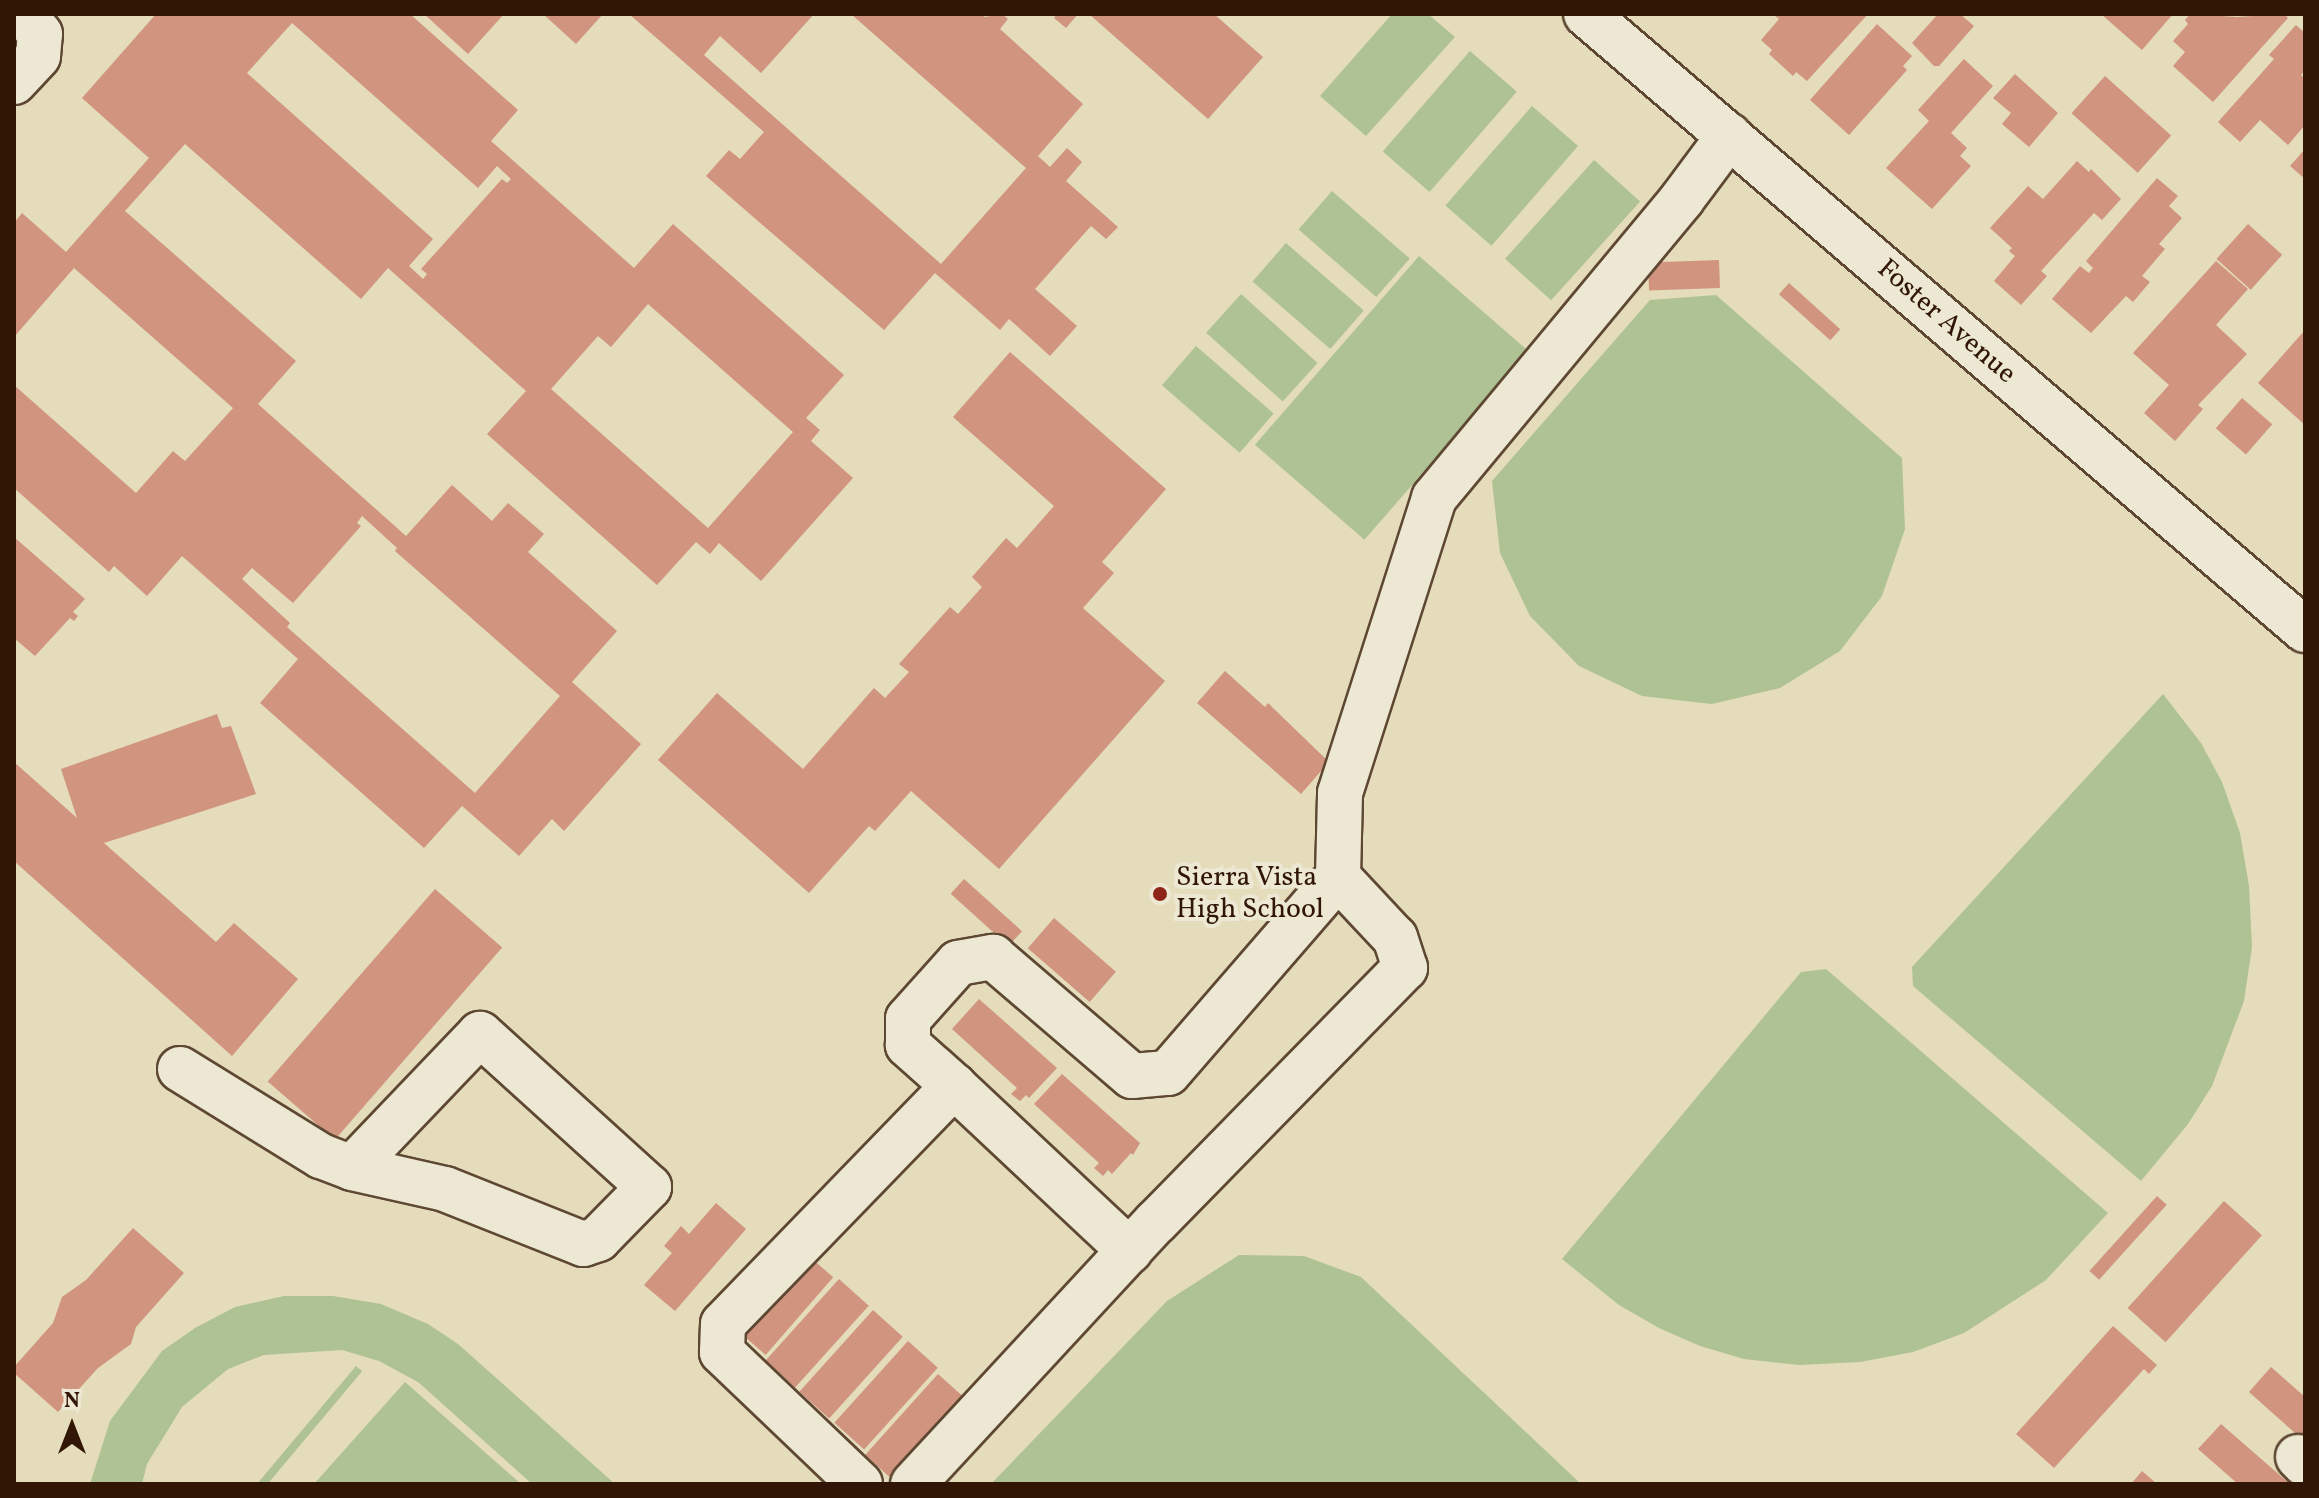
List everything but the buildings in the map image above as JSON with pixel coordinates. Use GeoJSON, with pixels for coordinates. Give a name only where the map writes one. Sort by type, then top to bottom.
{"type":"FeatureCollection","features":[{"type":"Feature","properties":{"kind":"street"},"geometry":{"type":"LineString","coordinates":[[14,82],[38,56],[40,34],[24,14]]}},
{"type":"Feature","properties":{"kind":"street","name":"Foster Avenue"},"geometry":{"type":"LineString","coordinates":[[1586,14],[2305,630]]}},
{"type":"Feature","properties":{"kind":"street"},"geometry":{"type":"LineString","coordinates":[[1130,1251],[908,1045],[908,1019],[958,963],[993,957],[1132,1076],[1168,1073],[1338,877],[1340,793],[1434,498],[1682,199],[1729,136]]}},
{"type":"Feature","properties":{"kind":"street"},"geometry":{"type":"LineString","coordinates":[[913,1484],[1130,1251],[1405,968],[1395,938],[1338,877]]}},
{"type":"Feature","properties":{"kind":"street"},"geometry":{"type":"LineString","coordinates":[[180,1069],[321,1156],[352,1168],[445,1189],[583,1244],[598,1239],[649,1187],[480,1034],[352,1168]]}},
{"type":"Feature","properties":{"kind":"street"},"geometry":{"type":"LineString","coordinates":[[860,1484],[722,1352],[723,1324],[954,1086]]}},
{"type":"Feature","properties":{"kind":"green space"},"geometry":{"type":"Polygon","coordinates":[[[1392,14],[1428,14],[1455,37],[1366,136],[1320,96],[1392,14]]]}},
{"type":"Feature","properties":{"kind":"green space"},"geometry":{"type":"Polygon","coordinates":[[[1470,51],[1517,92],[1430,192],[1383,151],[1470,51]]]}},
{"type":"Feature","properties":{"kind":"green space"},"geometry":{"type":"Polygon","coordinates":[[[1532,106],[1578,146],[1491,246],[1445,206],[1532,106]]]}},
{"type":"Feature","properties":{"kind":"green space"},"geometry":{"type":"Polygon","coordinates":[[[1594,160],[1640,201],[1551,300],[1505,259],[1594,160]]]}},
{"type":"Feature","properties":{"kind":"green space"},"geometry":{"type":"Polygon","coordinates":[[[1332,191],[1410,259],[1376,297],[1299,229],[1332,191]]]}},
{"type":"Feature","properties":{"kind":"green space"},"geometry":{"type":"Polygon","coordinates":[[[1286,243],[1364,311],[1330,349],[1253,281],[1286,243]]]}},
{"type":"Feature","properties":{"kind":"green space"},"geometry":{"type":"Polygon","coordinates":[[[1419,256],[1528,351],[1364,540],[1255,445],[1419,256]]]}},
{"type":"Feature","properties":{"kind":"green space"},"geometry":{"type":"Polygon","coordinates":[[[1241,294],[1318,363],[1283,402],[1206,333],[1241,294]]]}},
{"type":"Feature","properties":{"kind":"green space"},"geometry":{"type":"Polygon","coordinates":[[[1716,295],[1902,458],[1905,529],[1882,596],[1840,651],[1780,688],[1712,704],[1642,696],[1579,666],[1530,616],[1500,553],[1492,481],[1650,300],[1716,295]]]}},
{"type":"Feature","properties":{"kind":"green space"},"geometry":{"type":"Polygon","coordinates":[[[1196,346],[1274,414],[1240,453],[1162,385],[1196,346]]]}},
{"type":"Feature","properties":{"kind":"green space"},"geometry":{"type":"Polygon","coordinates":[[[2163,694],[2201,743],[2222,782],[2240,833],[2249,886],[2252,947],[2244,1001],[2212,1086],[2188,1124],[2141,1181],[1913,986],[1912,967],[2163,694]]]}},
{"type":"Feature","properties":{"kind":"green space"},"geometry":{"type":"Polygon","coordinates":[[[1826,969],[2108,1213],[2046,1280],[1964,1333],[1913,1352],[1860,1362],[1799,1365],[1744,1359],[1700,1346],[1659,1328],[1619,1305],[1562,1259],[1801,972],[1826,969]]]}},
{"type":"Feature","properties":{"kind":"green space"},"geometry":{"type":"Polygon","coordinates":[[[1239,1255],[1304,1256],[1361,1277],[1581,1484],[991,1484],[1167,1301],[1239,1255]]]}},
{"type":"Feature","properties":{"kind":"green space"},"geometry":{"type":"Polygon","coordinates":[[[284,1296],[333,1296],[381,1304],[428,1324],[458,1344],[615,1484],[532,1484],[418,1382],[379,1361],[342,1350],[264,1355],[228,1369],[182,1407],[147,1464],[142,1484],[90,1484],[110,1421],[162,1351],[195,1328],[235,1307],[284,1296]]]}},
{"type":"Feature","properties":{"kind":"green space"},"geometry":{"type":"Polygon","coordinates":[[[356,1366],[362,1371],[267,1484],[257,1484],[356,1366]]]}},
{"type":"Feature","properties":{"kind":"green space"},"geometry":{"type":"Polygon","coordinates":[[[405,1382],[521,1484],[314,1484],[405,1382]]]}},
{"type":"Feature","properties":{"kind":"place","name":"Sierra Vista High School"},"geometry":{"type":"Point","coordinates":[1160,894]}}]}
